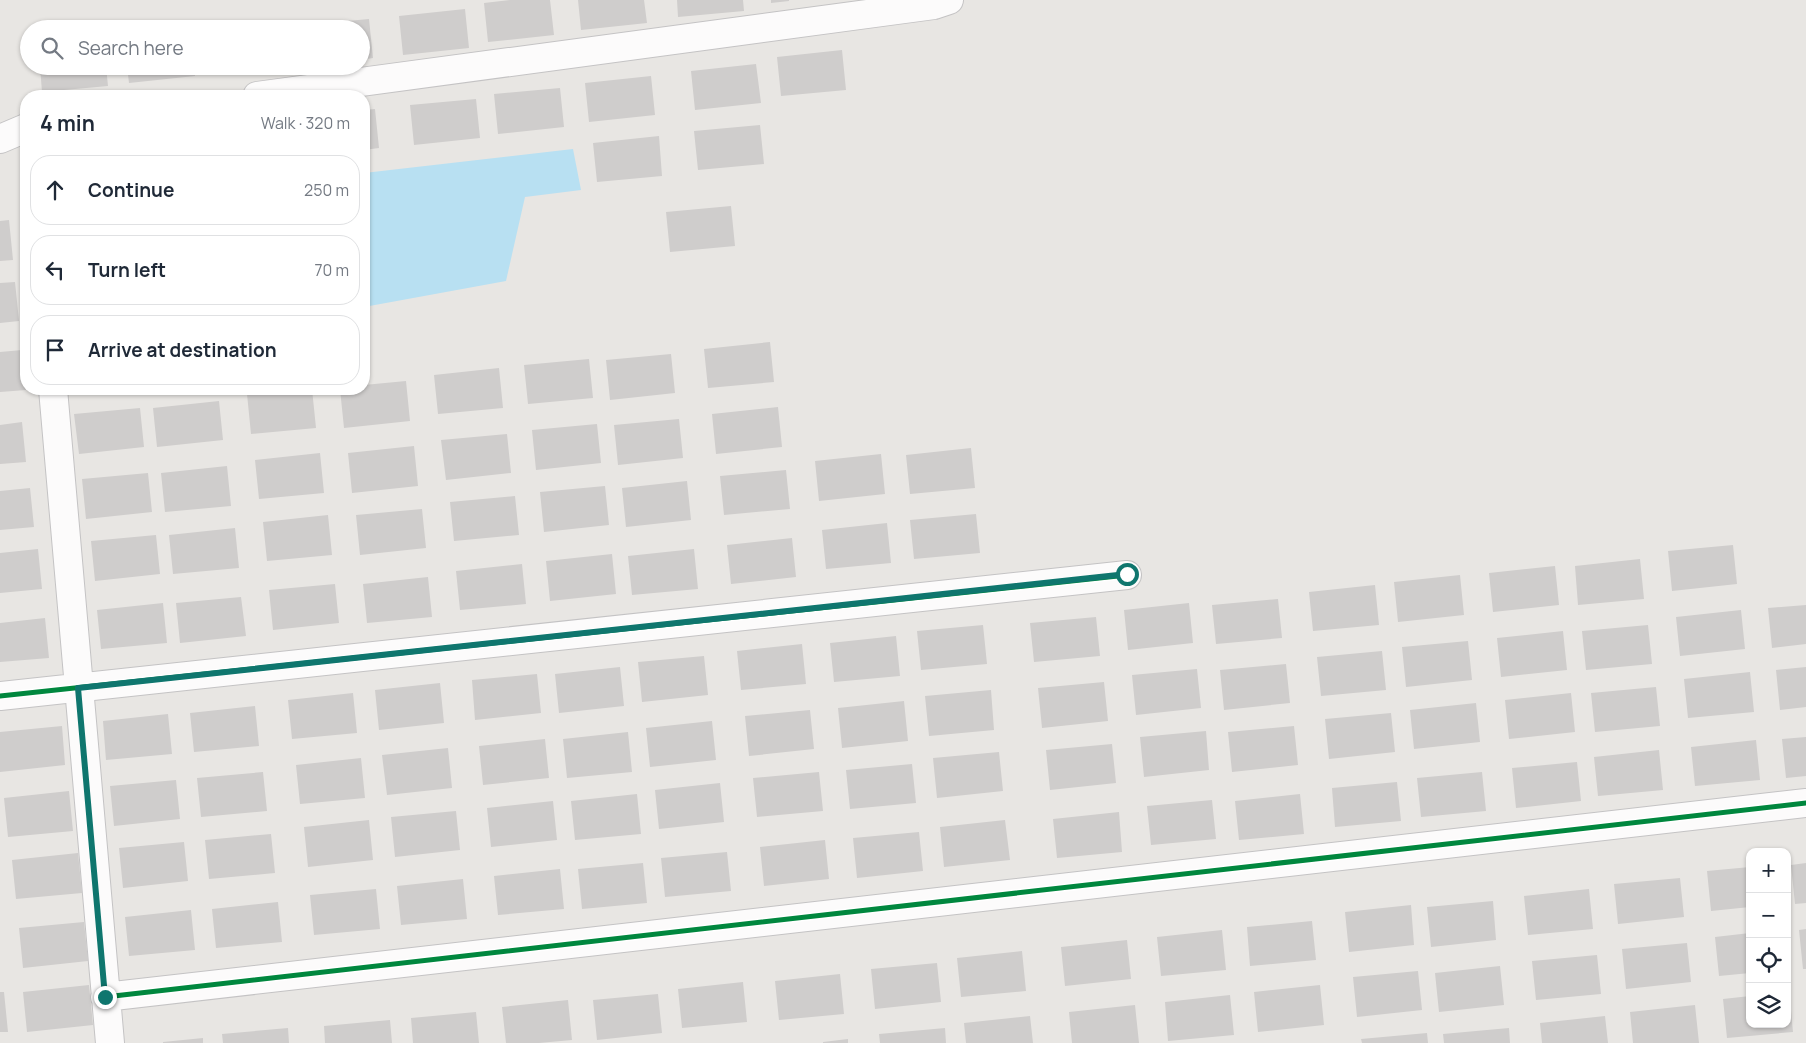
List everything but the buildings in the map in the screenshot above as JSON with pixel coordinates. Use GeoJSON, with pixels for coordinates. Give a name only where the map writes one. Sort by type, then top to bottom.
{"type":"FeatureCollection","features":[{"type":"Feature","properties":{"kind":"street"},"geometry":{"type":"LineString","coordinates":[[302,90],[934,6],[950,0]]}},
{"type":"Feature","properties":{"kind":"street"},"geometry":{"type":"LineString","coordinates":[[0,139],[20,131]]}},
{"type":"Feature","properties":{"kind":"street"},"geometry":{"type":"LineString","coordinates":[[54,395],[110,1043]]}},
{"type":"Feature","properties":{"kind":"street"},"geometry":{"type":"LineString","coordinates":[[0,696],[1127,574]]}},
{"type":"Feature","properties":{"kind":"street"},"geometry":{"type":"LineString","coordinates":[[105,997],[1806,803]]}},
{"type":"Feature","properties":{"kind":"water"},"geometry":{"type":"Polygon","coordinates":[[[573,149],[581,190],[525,197],[506,281],[370,306],[370,172],[573,149]]]}},
{"type":"Feature","properties":{"kind":"cycle path"},"geometry":{"type":"LineString","coordinates":[[0,696],[1127,575]]}},
{"type":"Feature","properties":{"kind":"cycle path"},"geometry":{"type":"LineString","coordinates":[[105,997],[1806,803]]}},
{"type":"Feature","properties":{"kind":"route"},"geometry":{"type":"LineString","coordinates":[[105,997],[78,688],[1127,574]]}}]}
